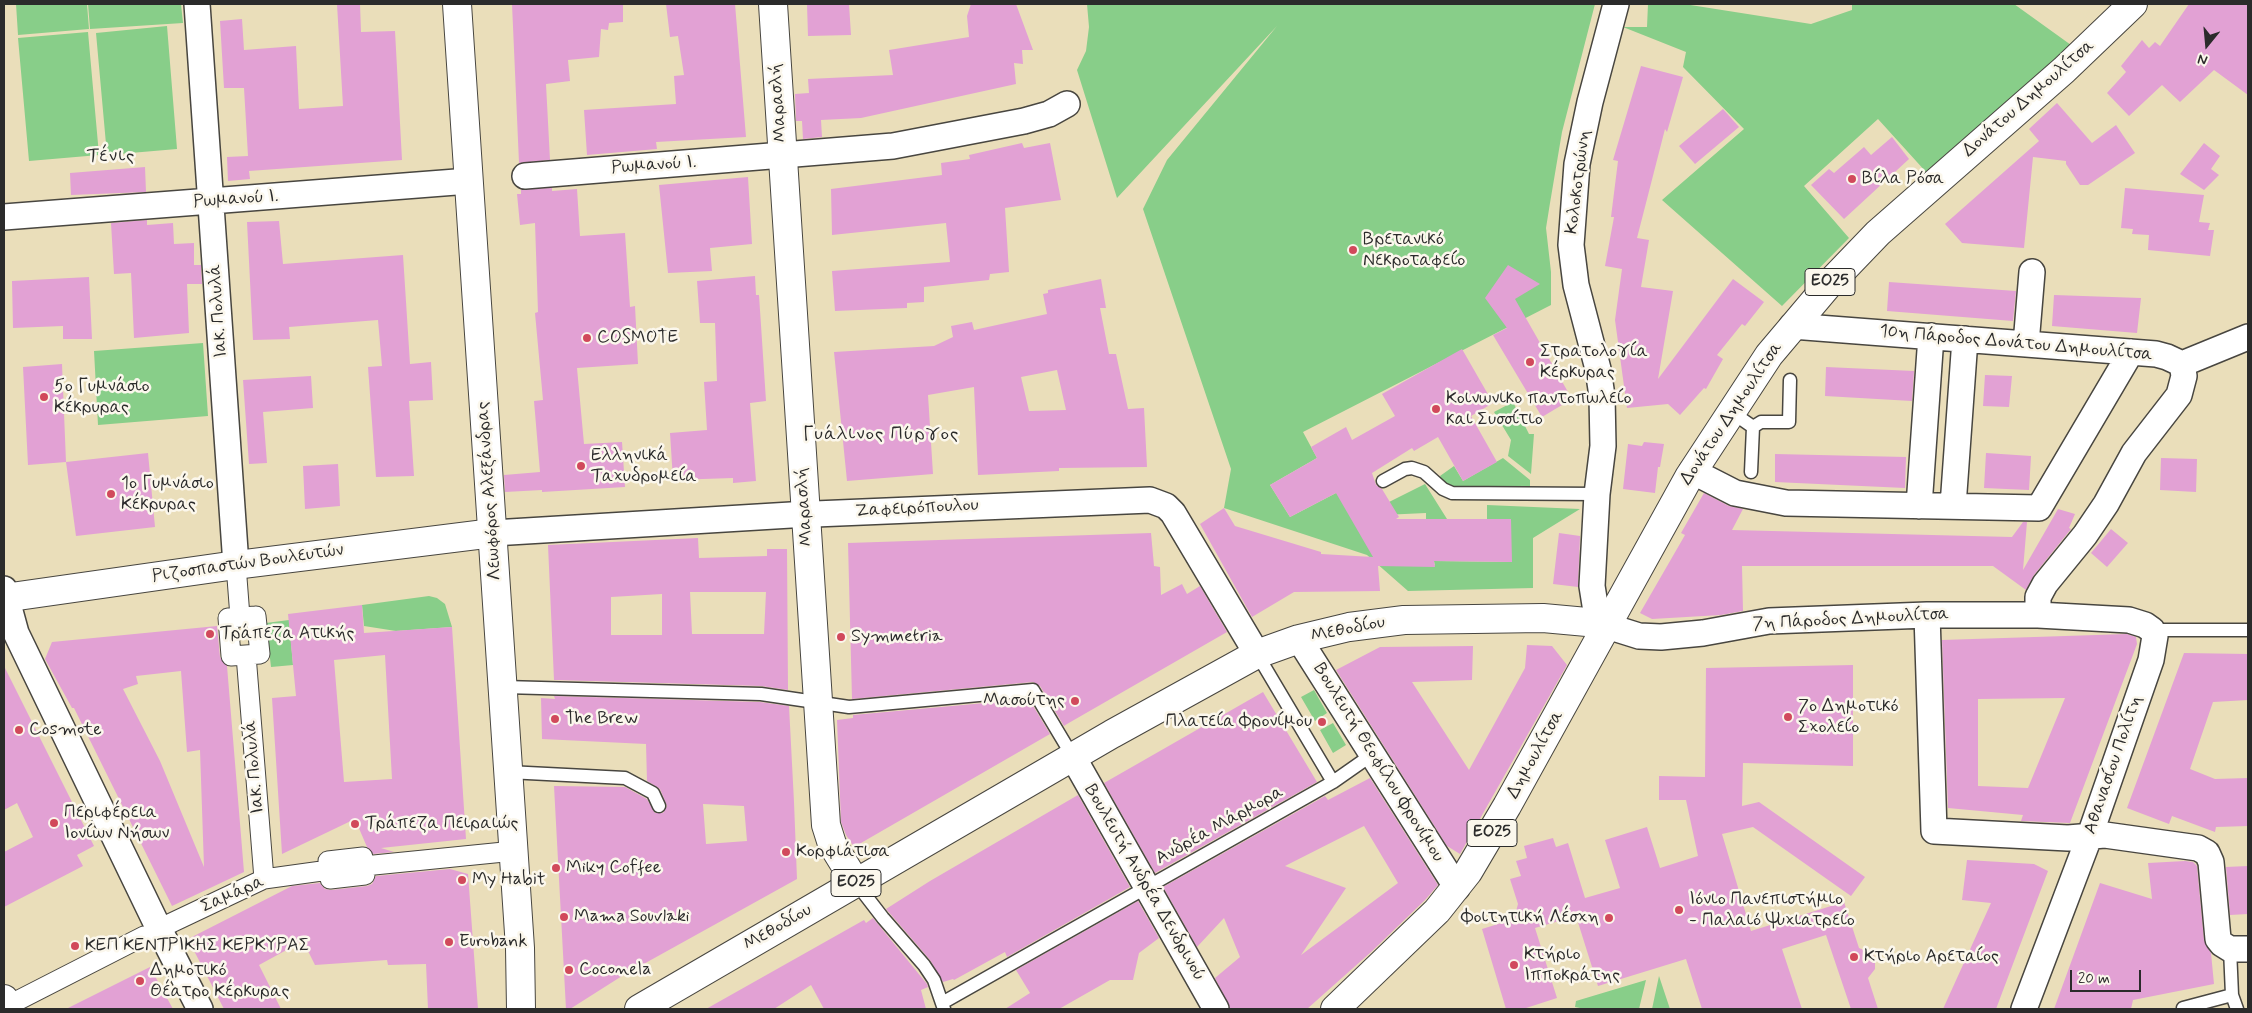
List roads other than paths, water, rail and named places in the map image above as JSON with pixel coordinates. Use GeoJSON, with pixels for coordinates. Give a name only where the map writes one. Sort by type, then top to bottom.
{"type":"FeatureCollection","features":[{"type":"Feature","properties":{"kind":"main road","name":"Λεωφόρος Αλεξάνδρας"},"geometry":{"type":"LineString","coordinates":[[457,4],[504,687],[521,977],[521,1009]]}},
{"type":"Feature","properties":{"kind":"main road","name":"Μαρασλή"},"geometry":{"type":"LineString","coordinates":[[773,4],[827,832],[832,844],[856,883]]}},
{"type":"Feature","properties":{"kind":"main road","name":"Δονάτου Δημουλίτσα"},"geometry":{"type":"LineString","coordinates":[[1607,626],[1692,471],[1751,379],[1792,326],[1878,232],[2064,70],[2133,4]]}},
{"type":"Feature","properties":{"kind":"main road","name":"Ριζοσπαστών Βουλευτών"},"geometry":{"type":"LineString","coordinates":[[4,595],[493,533]]}},
{"type":"Feature","properties":{"kind":"main road","name":"Μεθοδίου"},"geometry":{"type":"LineString","coordinates":[[639,1009],[1112,734],[1257,654],[1299,639],[1377,623],[1428,619],[1543,618],[1607,626]]}},
{"type":"Feature","properties":{"kind":"main road","name":"Δημουλίτσα"},"geometry":{"type":"LineString","coordinates":[[1334,1009],[1427,921],[1457,888],[1494,830],[1607,626]]}},
{"type":"Feature","properties":{"kind":"main road","name":"Λεωφόρος Αλεξάνδρας"},"geometry":{"type":"LineString","coordinates":[[521,977],[531,1001],[543,1009]]}},
{"type":"Feature","properties":{"kind":"street","name":"Ιακ. Πολυλά"},"geometry":{"type":"LineString","coordinates":[[197,4],[240,617],[228,618],[231,656],[246,655],[264,879]]}},
{"type":"Feature","properties":{"kind":"street","name":"Κολοκοτρώνη"},"geometry":{"type":"LineString","coordinates":[[1607,626],[1599,613],[1592,593],[1596,494],[1603,446],[1602,396],[1573,269],[1572,228],[1575,178],[1585,126],[1616,4]]}},
{"type":"Feature","properties":{"kind":"street","name":"Ρωμανού Ι."},"geometry":{"type":"LineString","coordinates":[[525,176],[870,149],[914,143],[1024,121],[1049,114],[1068,104]]}},
{"type":"Feature","properties":{"kind":"street","name":"Ρωμανού Ι."},"geometry":{"type":"LineString","coordinates":[[4,217],[469,181]]}},
{"type":"Feature","properties":{"kind":"street"},"geometry":{"type":"LineString","coordinates":[[2026,344],[2032,272]]}},
{"type":"Feature","properties":{"kind":"street","name":"10η Πάροδος Δονάτου Δημουλίτσα"},"geometry":{"type":"LineString","coordinates":[[1792,326],[2162,355],[2182,364]]}},
{"type":"Feature","properties":{"kind":"street"},"geometry":{"type":"LineString","coordinates":[[1919,506],[1931,336]]}},
{"type":"Feature","properties":{"kind":"street"},"geometry":{"type":"LineString","coordinates":[[2152,630],[2145,625],[2129,620],[2038,615],[2038,597],[2045,584],[2085,535],[2134,453],[2179,395],[2184,376],[2182,364],[2248,337]]}},
{"type":"Feature","properties":{"kind":"street"},"geometry":{"type":"LineString","coordinates":[[1954,506],[1965,339]]}},
{"type":"Feature","properties":{"kind":"street"},"geometry":{"type":"LineString","coordinates":[[1692,471],[1724,488],[1766,501],[1786,504],[2038,508],[2131,352]]}},
{"type":"Feature","properties":{"kind":"street","name":"Ζαφειρόπουλου"},"geometry":{"type":"LineString","coordinates":[[493,533],[806,514],[1142,499],[1158,501],[1166,506],[1176,517],[1257,654]]}},
{"type":"Feature","properties":{"kind":"street"},"geometry":{"type":"LineString","coordinates":[[4,595],[16,633],[159,929],[200,1009]]}},
{"type":"Feature","properties":{"kind":"street"},"geometry":{"type":"LineString","coordinates":[[1927,615],[1934,831],[2068,838],[2090,835],[2193,847],[2207,853],[2211,862],[2216,933],[2222,944],[2239,949]]}},
{"type":"Feature","properties":{"kind":"street","name":"7η Πάροδος Δημουλίτσα"},"geometry":{"type":"LineString","coordinates":[[1607,626],[1639,636],[1661,637],[1703,633],[1769,621],[1927,615],[2038,615]]}},
{"type":"Feature","properties":{"kind":"street","name":"Αθανασίου Πολίτη"},"geometry":{"type":"LineString","coordinates":[[2024,1009],[2090,835],[2151,660],[2155,636],[2152,630]]}},
{"type":"Feature","properties":{"kind":"street","name":"Βουλευτή Θεοφίλου Φρονίμου"},"geometry":{"type":"LineString","coordinates":[[1299,639],[1457,888]]}},
{"type":"Feature","properties":{"kind":"street","name":"Βουλευτή Ανδρέα Δενδρινού"},"geometry":{"type":"LineString","coordinates":[[1073,757],[1216,1009]]}},
{"type":"Feature","properties":{"kind":"street","name":"Σαμάρα"},"geometry":{"type":"LineString","coordinates":[[169,924],[264,879],[329,870],[330,879],[365,875],[364,866],[514,851]]}},
{"type":"Feature","properties":{"kind":"street"},"geometry":{"type":"LineString","coordinates":[[7,1005],[144,936]]}},
{"type":"Feature","properties":{"kind":"lane"},"geometry":{"type":"LineString","coordinates":[[1753,427],[1761,422],[1789,422],[1790,380]]}},
{"type":"Feature","properties":{"kind":"lane"},"geometry":{"type":"LineString","coordinates":[[1730,410],[1753,427]]}},
{"type":"Feature","properties":{"kind":"lane"},"geometry":{"type":"LineString","coordinates":[[1751,472],[1753,427]]}},
{"type":"Feature","properties":{"kind":"lane"},"geometry":{"type":"LineString","coordinates":[[1383,481],[1405,469],[1412,468],[1424,472],[1442,489],[1452,493],[1596,494]]}},
{"type":"Feature","properties":{"kind":"lane"},"geometry":{"type":"LineString","coordinates":[[2152,630],[2248,630]]}},
{"type":"Feature","properties":{"kind":"lane"},"geometry":{"type":"LineString","coordinates":[[1257,654],[1333,782]]}},
{"type":"Feature","properties":{"kind":"lane"},"geometry":{"type":"LineString","coordinates":[[504,687],[761,694],[849,707],[1033,690],[1073,757]]}},
{"type":"Feature","properties":{"kind":"lane","name":"Ανδρέα Μάρμορα"},"geometry":{"type":"LineString","coordinates":[[943,1006],[1147,887],[1333,782],[1373,754]]}},
{"type":"Feature","properties":{"kind":"lane"},"geometry":{"type":"LineString","coordinates":[[508,772],[625,778],[653,793],[659,806]]}},
{"type":"Feature","properties":{"kind":"lane"},"geometry":{"type":"LineString","coordinates":[[856,883],[883,918],[924,965],[934,980],[943,1006]]}},
{"type":"Feature","properties":{"kind":"lane"},"geometry":{"type":"LineString","coordinates":[[2237,1009],[2232,995],[2239,949]]}},
{"type":"Feature","properties":{"kind":"lane"},"geometry":{"type":"LineString","coordinates":[[2183,1008],[2232,995]]}},
{"type":"Feature","properties":{"kind":"place","name":"Βίλα Ρόσα"},"geometry":{"type":"Point","coordinates":[1852,179]}},
{"type":"Feature","properties":{"kind":"place","name":"Βρετανικό Νεκροταφείο"},"geometry":{"type":"Point","coordinates":[1353,250]}},
{"type":"Feature","properties":{"kind":"place","name":"COSMOTE"},"geometry":{"type":"Point","coordinates":[587,338]}},
{"type":"Feature","properties":{"kind":"place","name":"Στρατολογία Κέρκυρας"},"geometry":{"type":"Point","coordinates":[1530,362]}},
{"type":"Feature","properties":{"kind":"place","name":"5ο Γυμνάσιο Κέκρυρας"},"geometry":{"type":"Point","coordinates":[44,397]}},
{"type":"Feature","properties":{"kind":"place","name":"Κοινωνικο παντοπωλείο και Συσσίτιο"},"geometry":{"type":"Point","coordinates":[1436,409]}},
{"type":"Feature","properties":{"kind":"place","name":"Ελληνικά Ταχυδρομεία"},"geometry":{"type":"Point","coordinates":[581,466]}},
{"type":"Feature","properties":{"kind":"place","name":"1ο Γυμνάσιο Κέκρυρας"},"geometry":{"type":"Point","coordinates":[111,494]}},
{"type":"Feature","properties":{"kind":"place","name":"Τράπεζα Ατικής"},"geometry":{"type":"Point","coordinates":[210,634]}},
{"type":"Feature","properties":{"kind":"place","name":"Symmetria"},"geometry":{"type":"Point","coordinates":[841,637]}},
{"type":"Feature","properties":{"kind":"place","name":"Μασούτης"},"geometry":{"type":"Point","coordinates":[1075,701]}},
{"type":"Feature","properties":{"kind":"place","name":"7ο Δημοτικό Σχολείο"},"geometry":{"type":"Point","coordinates":[1788,717]}},
{"type":"Feature","properties":{"kind":"place","name":"The Brew"},"geometry":{"type":"Point","coordinates":[555,719]}},
{"type":"Feature","properties":{"kind":"place","name":"Πλατεία Φρονίμου"},"geometry":{"type":"Point","coordinates":[1322,722]}},
{"type":"Feature","properties":{"kind":"place","name":"Cosmote"},"geometry":{"type":"Point","coordinates":[19,730]}},
{"type":"Feature","properties":{"kind":"place","name":"Περιφέρεια Ιονίων Νήσων"},"geometry":{"type":"Point","coordinates":[54,823]}},
{"type":"Feature","properties":{"kind":"place","name":"Τράπεζα Πειραιώς"},"geometry":{"type":"Point","coordinates":[355,824]}},
{"type":"Feature","properties":{"kind":"place","name":"Κορφιάτισα"},"geometry":{"type":"Point","coordinates":[786,852]}},
{"type":"Feature","properties":{"kind":"place","name":"Miky Coffee"},"geometry":{"type":"Point","coordinates":[556,868]}},
{"type":"Feature","properties":{"kind":"place","name":"My Habit"},"geometry":{"type":"Point","coordinates":[462,880]}},
{"type":"Feature","properties":{"kind":"place","name":"Ιόνιο Πανεπιστήμιο - Παλαιό Ψυχιατρείο"},"geometry":{"type":"Point","coordinates":[1679,910]}},
{"type":"Feature","properties":{"kind":"place","name":"Mama Souvlaki"},"geometry":{"type":"Point","coordinates":[564,917]}},
{"type":"Feature","properties":{"kind":"place","name":"Φοιτητική Λέσχη"},"geometry":{"type":"Point","coordinates":[1609,918]}},
{"type":"Feature","properties":{"kind":"place","name":"Eurobank"},"geometry":{"type":"Point","coordinates":[449,942]}},
{"type":"Feature","properties":{"kind":"place","name":"ΚΕΠ ΚΕΝΤΡΙΚΗΣ ΚΕΡΚΥΡΑΣ"},"geometry":{"type":"Point","coordinates":[75,946]}},
{"type":"Feature","properties":{"kind":"place","name":"Κτήριο Αρεταίος"},"geometry":{"type":"Point","coordinates":[1854,957]}},
{"type":"Feature","properties":{"kind":"place","name":"Κτήριο Ιπποκράτης"},"geometry":{"type":"Point","coordinates":[1514,965]}},
{"type":"Feature","properties":{"kind":"place","name":"Coconela"},"geometry":{"type":"Point","coordinates":[569,970]}},
{"type":"Feature","properties":{"kind":"place","name":"Δημοτικό Θέατρο Κέρκυρας"},"geometry":{"type":"Point","coordinates":[140,981]}},
{"type":"Feature","properties":{"kind":"district","name":"Τένις"},"geometry":{"type":"Point","coordinates":[111,157]}},
{"type":"Feature","properties":{"kind":"district","name":"Γυάλινος Πύργος"},"geometry":{"type":"Point","coordinates":[881,435]}}]}
